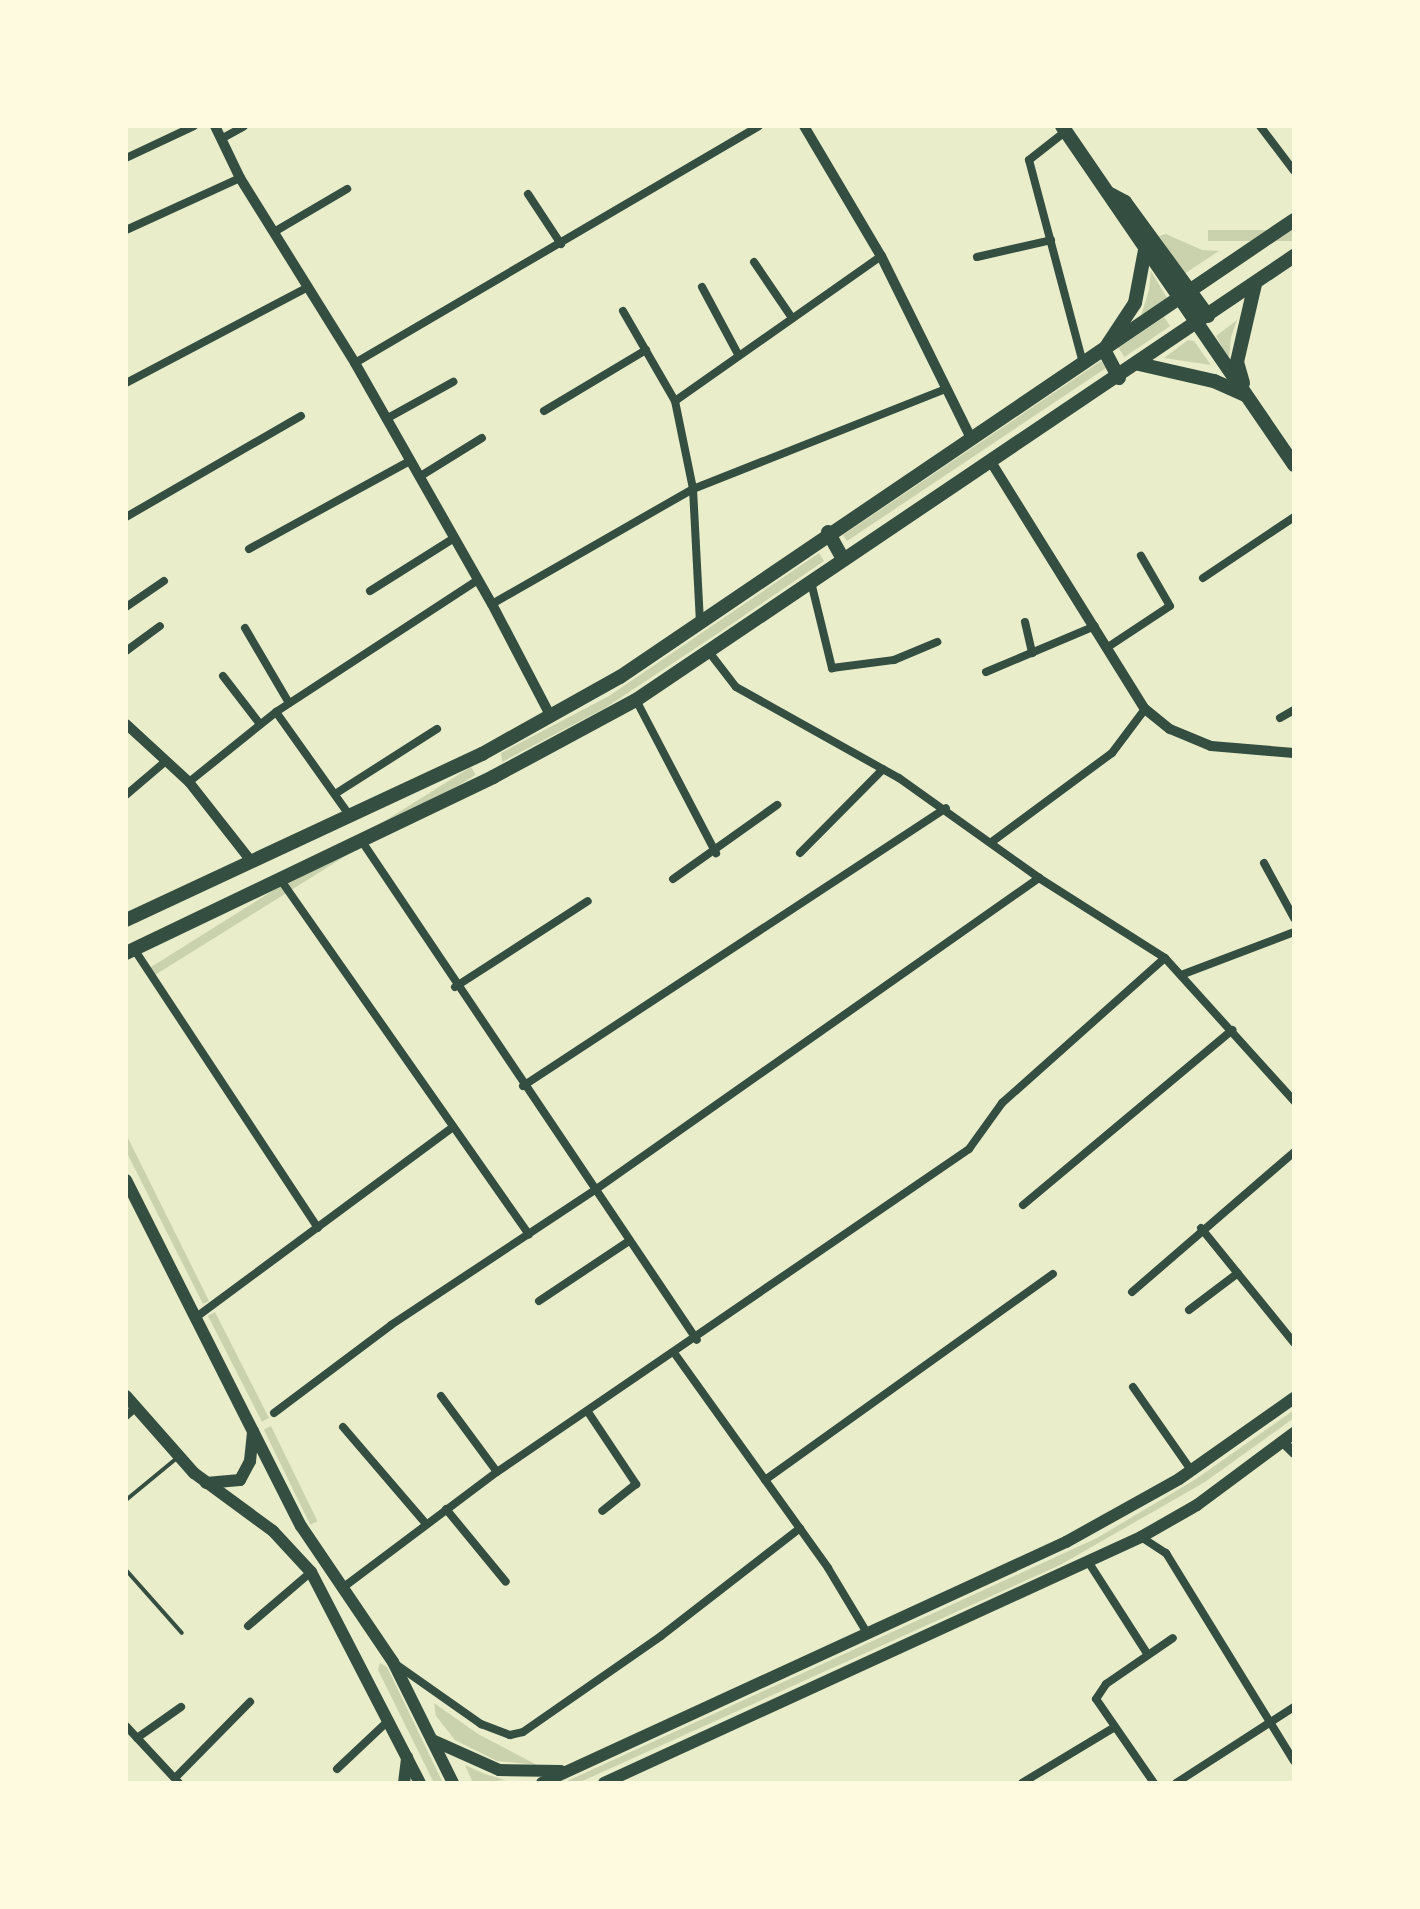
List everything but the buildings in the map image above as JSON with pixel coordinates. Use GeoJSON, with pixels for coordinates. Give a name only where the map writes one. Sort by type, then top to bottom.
{"type":"FeatureCollection","features":[{"type":"Feature","properties":{"kind":"main road"},"geometry":{"type":"LineString","coordinates":[[1064,129],[1145,250],[1184,295]]}},
{"type":"Feature","properties":{"kind":"main road"},"geometry":{"type":"LineString","coordinates":[[1107,192],[1125,202],[1246,395],[1294,465]]}},
{"type":"Feature","properties":{"kind":"main road"},"geometry":{"type":"LineString","coordinates":[[126,920],[350,816],[551,717],[700,622],[828,532],[1294,220]]}},
{"type":"Feature","properties":{"kind":"main road"},"geometry":{"type":"LineString","coordinates":[[1104,350],[1135,303],[1145,250]]}},
{"type":"Feature","properties":{"kind":"main road"},"geometry":{"type":"LineString","coordinates":[[130,951],[361,840],[636,700],[843,559],[1119,378],[1294,256]]}},
{"type":"Feature","properties":{"kind":"main road"},"geometry":{"type":"LineString","coordinates":[[1246,395],[1237,362],[1255,284]]}},
{"type":"Feature","properties":{"kind":"main road"},"geometry":{"type":"LineString","coordinates":[[1104,350],[1119,378]]}},
{"type":"Feature","properties":{"kind":"main road"},"geometry":{"type":"LineString","coordinates":[[1139,364],[1214,381],[1246,395]]}},
{"type":"Feature","properties":{"kind":"main road"},"geometry":{"type":"LineString","coordinates":[[828,532],[843,559]]}},
{"type":"Feature","properties":{"kind":"main road"},"geometry":{"type":"LineString","coordinates":[[126,1180],[301,1526],[345,1586],[393,1662],[453,1783]]}},
{"type":"Feature","properties":{"kind":"main road"},"geometry":{"type":"LineString","coordinates":[[126,1396],[130,1413],[206,1483],[273,1531],[311,1572],[390,1719],[420,1783]]}},
{"type":"Feature","properties":{"kind":"main road"},"geometry":{"type":"LineString","coordinates":[[542,1783],[1066,1542],[1191,1470],[1294,1398]]}},
{"type":"Feature","properties":{"kind":"main road"},"geometry":{"type":"LineString","coordinates":[[206,1483],[240,1480],[250,1461],[253,1431]]}},
{"type":"Feature","properties":{"kind":"main road"},"geometry":{"type":"LineString","coordinates":[[604,1783],[1141,1537],[1197,1505],[1294,1433]]}},
{"type":"Feature","properties":{"kind":"main road"},"geometry":{"type":"LineString","coordinates":[[672,1723],[681,1748]]}},
{"type":"Feature","properties":{"kind":"main road"},"geometry":{"type":"LineString","coordinates":[[432,1740],[499,1770],[569,1771]]}},
{"type":"Feature","properties":{"kind":"main road"},"geometry":{"type":"LineString","coordinates":[[404,1783],[408,1754]]}},
{"type":"Feature","properties":{"kind":"street"},"geometry":{"type":"LineString","coordinates":[[126,158],[194,126]]}},
{"type":"Feature","properties":{"kind":"street"},"geometry":{"type":"LineString","coordinates":[[215,126],[240,178],[355,363],[492,604],[551,717]]}},
{"type":"Feature","properties":{"kind":"street"},"geometry":{"type":"LineString","coordinates":[[221,139],[244,126]]}},
{"type":"Feature","properties":{"kind":"street"},"geometry":{"type":"LineString","coordinates":[[355,363],[759,126]]}},
{"type":"Feature","properties":{"kind":"street"},"geometry":{"type":"LineString","coordinates":[[804,126],[881,256],[971,438]]}},
{"type":"Feature","properties":{"kind":"street"},"geometry":{"type":"LineString","coordinates":[[1260,126],[1294,171]]}},
{"type":"Feature","properties":{"kind":"street"},"geometry":{"type":"LineString","coordinates":[[1064,129],[1029,160],[1083,363]]}},
{"type":"Feature","properties":{"kind":"street"},"geometry":{"type":"LineString","coordinates":[[126,230],[240,178]]}},
{"type":"Feature","properties":{"kind":"street"},"geometry":{"type":"LineString","coordinates":[[274,232],[347,189]]}},
{"type":"Feature","properties":{"kind":"street"},"geometry":{"type":"LineString","coordinates":[[528,194],[561,244]]}},
{"type":"Feature","properties":{"kind":"street"},"geometry":{"type":"LineString","coordinates":[[977,257],[1051,240]]}},
{"type":"Feature","properties":{"kind":"street"},"geometry":{"type":"LineString","coordinates":[[675,401],[881,256]]}},
{"type":"Feature","properties":{"kind":"street"},"geometry":{"type":"LineString","coordinates":[[754,262],[792,318]]}},
{"type":"Feature","properties":{"kind":"street"},"geometry":{"type":"LineString","coordinates":[[127,383],[308,287]]}},
{"type":"Feature","properties":{"kind":"street"},"geometry":{"type":"LineString","coordinates":[[702,287],[739,356]]}},
{"type":"Feature","properties":{"kind":"street"},"geometry":{"type":"LineString","coordinates":[[623,311],[675,401],[693,489],[700,622]]}},
{"type":"Feature","properties":{"kind":"street"},"geometry":{"type":"LineString","coordinates":[[544,411],[646,350]]}},
{"type":"Feature","properties":{"kind":"street"},"geometry":{"type":"LineString","coordinates":[[386,419],[453,382]]}},
{"type":"Feature","properties":{"kind":"street"},"geometry":{"type":"LineString","coordinates":[[492,604],[693,489],[946,389]]}},
{"type":"Feature","properties":{"kind":"street"},"geometry":{"type":"LineString","coordinates":[[126,517],[301,416]]}},
{"type":"Feature","properties":{"kind":"street"},"geometry":{"type":"LineString","coordinates":[[419,477],[482,438]]}},
{"type":"Feature","properties":{"kind":"street"},"geometry":{"type":"LineString","coordinates":[[249,549],[410,461]]}},
{"type":"Feature","properties":{"kind":"street"},"geometry":{"type":"LineString","coordinates":[[991,462],[1145,709],[1170,729],[1211,746],[1294,753]]}},
{"type":"Feature","properties":{"kind":"street"},"geometry":{"type":"LineString","coordinates":[[1203,578],[1294,517]]}},
{"type":"Feature","properties":{"kind":"street"},"geometry":{"type":"LineString","coordinates":[[370,591],[454,538]]}},
{"type":"Feature","properties":{"kind":"street"},"geometry":{"type":"LineString","coordinates":[[1108,647],[1170,606],[1141,556]]}},
{"type":"Feature","properties":{"kind":"street"},"geometry":{"type":"LineString","coordinates":[[189,782],[276,712],[478,580]]}},
{"type":"Feature","properties":{"kind":"street"},"geometry":{"type":"LineString","coordinates":[[126,607],[164,581]]}},
{"type":"Feature","properties":{"kind":"street"},"geometry":{"type":"LineString","coordinates":[[811,582],[832,668],[894,660],[937,642]]}},
{"type":"Feature","properties":{"kind":"street"},"geometry":{"type":"LineString","coordinates":[[1025,622],[1032,653]]}},
{"type":"Feature","properties":{"kind":"street"},"geometry":{"type":"LineString","coordinates":[[126,651],[160,626]]}},
{"type":"Feature","properties":{"kind":"street"},"geometry":{"type":"LineString","coordinates":[[986,672],[1095,626]]}},
{"type":"Feature","properties":{"kind":"street"},"geometry":{"type":"LineString","coordinates":[[245,628],[289,703]]}},
{"type":"Feature","properties":{"kind":"street"},"geometry":{"type":"LineString","coordinates":[[709,652],[736,687],[946,808],[1039,878],[1165,958],[1292,1097]]}},
{"type":"Feature","properties":{"kind":"street"},"geometry":{"type":"LineString","coordinates":[[223,676],[260,724]]}},
{"type":"Feature","properties":{"kind":"street"},"geometry":{"type":"LineString","coordinates":[[636,700],[716,853]]}},
{"type":"Feature","properties":{"kind":"street"},"geometry":{"type":"LineString","coordinates":[[993,841],[1112,753],[1145,709]]}},
{"type":"Feature","properties":{"kind":"street"},"geometry":{"type":"LineString","coordinates":[[1280,718],[1294,710]]}},
{"type":"Feature","properties":{"kind":"street"},"geometry":{"type":"LineString","coordinates":[[276,712],[350,816]]}},
{"type":"Feature","properties":{"kind":"street"},"geometry":{"type":"LineString","coordinates":[[126,724],[189,782],[251,861]]}},
{"type":"Feature","properties":{"kind":"street"},"geometry":{"type":"LineString","coordinates":[[335,794],[437,729]]}},
{"type":"Feature","properties":{"kind":"street"},"geometry":{"type":"LineString","coordinates":[[126,795],[166,761]]}},
{"type":"Feature","properties":{"kind":"street"},"geometry":{"type":"LineString","coordinates":[[800,853],[883,769]]}},
{"type":"Feature","properties":{"kind":"street"},"geometry":{"type":"LineString","coordinates":[[673,879],[716,853],[777,805]]}},
{"type":"Feature","properties":{"kind":"street"},"geometry":{"type":"LineString","coordinates":[[523,1086],[946,808]]}},
{"type":"Feature","properties":{"kind":"street"},"geometry":{"type":"LineString","coordinates":[[361,840],[455,987],[697,1340]]}},
{"type":"Feature","properties":{"kind":"street"},"geometry":{"type":"LineString","coordinates":[[1264,863],[1294,918]]}},
{"type":"Feature","properties":{"kind":"street"},"geometry":{"type":"LineString","coordinates":[[279,878],[529,1234]]}},
{"type":"Feature","properties":{"kind":"street"},"geometry":{"type":"LineString","coordinates":[[274,1413],[391,1325],[595,1190],[1039,878]]}},
{"type":"Feature","properties":{"kind":"street"},"geometry":{"type":"LineString","coordinates":[[455,987],[588,901]]}},
{"type":"Feature","properties":{"kind":"street"},"geometry":{"type":"LineString","coordinates":[[1181,975],[1294,932]]}},
{"type":"Feature","properties":{"kind":"street"},"geometry":{"type":"LineString","coordinates":[[130,951],[143,963],[318,1228]]}},
{"type":"Feature","properties":{"kind":"street"},"geometry":{"type":"LineString","coordinates":[[345,1586],[497,1472],[697,1340],[969,1149],[1002,1103],[1165,958]]}},
{"type":"Feature","properties":{"kind":"street"},"geometry":{"type":"LineString","coordinates":[[1023,1205],[1232,1030]]}},
{"type":"Feature","properties":{"kind":"street"},"geometry":{"type":"LineString","coordinates":[[195,1318],[453,1127]]}},
{"type":"Feature","properties":{"kind":"street"},"geometry":{"type":"LineString","coordinates":[[1132,1292],[1201,1228],[1294,1152]]}},
{"type":"Feature","properties":{"kind":"street"},"geometry":{"type":"LineString","coordinates":[[1201,1228],[1294,1343]]}},
{"type":"Feature","properties":{"kind":"street"},"geometry":{"type":"LineString","coordinates":[[539,1301],[629,1241]]}},
{"type":"Feature","properties":{"kind":"street"},"geometry":{"type":"LineString","coordinates":[[1189,1310],[1238,1273]]}},
{"type":"Feature","properties":{"kind":"street"},"geometry":{"type":"LineString","coordinates":[[765,1480],[1053,1274]]}},
{"type":"Feature","properties":{"kind":"street"},"geometry":{"type":"LineString","coordinates":[[675,1354],[800,1528],[867,1633]]}},
{"type":"Feature","properties":{"kind":"street"},"geometry":{"type":"LineString","coordinates":[[1133,1387],[1191,1470]]}},
{"type":"Feature","properties":{"kind":"street"},"geometry":{"type":"LineString","coordinates":[[441,1396],[497,1472]]}},
{"type":"Feature","properties":{"kind":"street"},"geometry":{"type":"LineString","coordinates":[[588,1412],[636,1484],[602,1511]]}},
{"type":"Feature","properties":{"kind":"street"},"geometry":{"type":"LineString","coordinates":[[343,1427],[426,1524]]}},
{"type":"Feature","properties":{"kind":"street"},"geometry":{"type":"LineString","coordinates":[[1283,1442],[1294,1453]]}},
{"type":"Feature","properties":{"kind":"street"},"geometry":{"type":"LineString","coordinates":[[446,1509],[506,1582]]}},
{"type":"Feature","properties":{"kind":"street"},"geometry":{"type":"LineString","coordinates":[[393,1662],[481,1724],[510,1735],[523,1732],[661,1636],[800,1528]]}},
{"type":"Feature","properties":{"kind":"street"},"geometry":{"type":"LineString","coordinates":[[1141,1537],[1166,1553],[1294,1761]]}},
{"type":"Feature","properties":{"kind":"street"},"geometry":{"type":"LineString","coordinates":[[1089,1563],[1148,1655]]}},
{"type":"Feature","properties":{"kind":"street"},"geometry":{"type":"LineString","coordinates":[[248,1626],[311,1572]]}},
{"type":"Feature","properties":{"kind":"street"},"geometry":{"type":"LineString","coordinates":[[1154,1783],[1113,1728],[1096,1699],[1106,1684],[1173,1638]]}},
{"type":"Feature","properties":{"kind":"street"},"geometry":{"type":"LineString","coordinates":[[126,1726],[177,1780],[250,1702]]}},
{"type":"Feature","properties":{"kind":"street"},"geometry":{"type":"LineString","coordinates":[[137,1738],[181,1707]]}},
{"type":"Feature","properties":{"kind":"street"},"geometry":{"type":"LineString","coordinates":[[1176,1783],[1294,1707]]}},
{"type":"Feature","properties":{"kind":"street"},"geometry":{"type":"LineString","coordinates":[[337,1769],[390,1719]]}},
{"type":"Feature","properties":{"kind":"street"},"geometry":{"type":"LineString","coordinates":[[1022,1783],[1113,1728]]}},
{"type":"Feature","properties":{"kind":"lane"},"geometry":{"type":"LineString","coordinates":[[126,1500],[179,1457]]}},
{"type":"Feature","properties":{"kind":"lane"},"geometry":{"type":"LineString","coordinates":[[126,1570],[182,1633]]}},
{"type":"Feature","properties":{"kind":"green space"},"geometry":{"type":"Polygon","coordinates":[[[1208,230],[1294,230],[1294,241],[1208,241],[1208,230]]]}},
{"type":"Feature","properties":{"kind":"green space"},"geometry":{"type":"Polygon","coordinates":[[[1166,234],[1202,250],[1219,251],[1184,274],[1159,236],[1166,234]]]}},
{"type":"Feature","properties":{"kind":"green space"},"geometry":{"type":"Polygon","coordinates":[[[1151,271],[1167,298],[1141,316],[1149,290],[1151,271]]]}},
{"type":"Feature","properties":{"kind":"green space"},"geometry":{"type":"Polygon","coordinates":[[[1164,317],[1170,326],[1125,357],[1118,348],[1164,317]]]}},
{"type":"Feature","properties":{"kind":"green space"},"geometry":{"type":"Polygon","coordinates":[[[1237,320],[1231,337],[1229,359],[1216,336],[1237,320]]]}},
{"type":"Feature","properties":{"kind":"green space"},"geometry":{"type":"Polygon","coordinates":[[[1188,340],[1194,341],[1211,365],[1164,358],[1188,340]]]}},
{"type":"Feature","properties":{"kind":"green space"},"geometry":{"type":"Polygon","coordinates":[[[1101,361],[1106,368],[847,541],[843,535],[1101,361]]]}},
{"type":"Feature","properties":{"kind":"green space"},"geometry":{"type":"Polygon","coordinates":[[[819,553],[824,561],[605,708],[502,762],[501,753],[609,696],[819,553]]]}},
{"type":"Feature","properties":{"kind":"green space"},"geometry":{"type":"Polygon","coordinates":[[[471,767],[476,775],[152,977],[147,969],[471,767]]]}},
{"type":"Feature","properties":{"kind":"green space"},"geometry":{"type":"Polygon","coordinates":[[[126,1134],[209,1301],[203,1304],[126,1151],[126,1134]]]}},
{"type":"Feature","properties":{"kind":"green space"},"geometry":{"type":"Polygon","coordinates":[[[215,1312],[269,1418],[262,1422],[208,1316],[215,1312]]]}},
{"type":"Feature","properties":{"kind":"green space"},"geometry":{"type":"Polygon","coordinates":[[[1294,1410],[1294,1418],[1205,1482],[1060,1565],[578,1783],[563,1783],[1097,1538],[1196,1479],[1294,1410]]]}},
{"type":"Feature","properties":{"kind":"green space"},"geometry":{"type":"Polygon","coordinates":[[[271,1426],[317,1521],[310,1525],[264,1430],[271,1426]]]}},
{"type":"Feature","properties":{"kind":"green space"},"geometry":{"type":"Polygon","coordinates":[[[380,1663],[387,1667],[443,1783],[434,1783],[378,1670],[380,1663]]]}},
{"type":"Feature","properties":{"kind":"green space"},"geometry":{"type":"Polygon","coordinates":[[[434,1703],[478,1734],[537,1765],[497,1761],[455,1740],[436,1716],[434,1703]]]}},
{"type":"Feature","properties":{"kind":"green space"},"geometry":{"type":"Polygon","coordinates":[[[465,1765],[485,1774],[505,1780],[473,1783],[465,1765]]]}}]}
